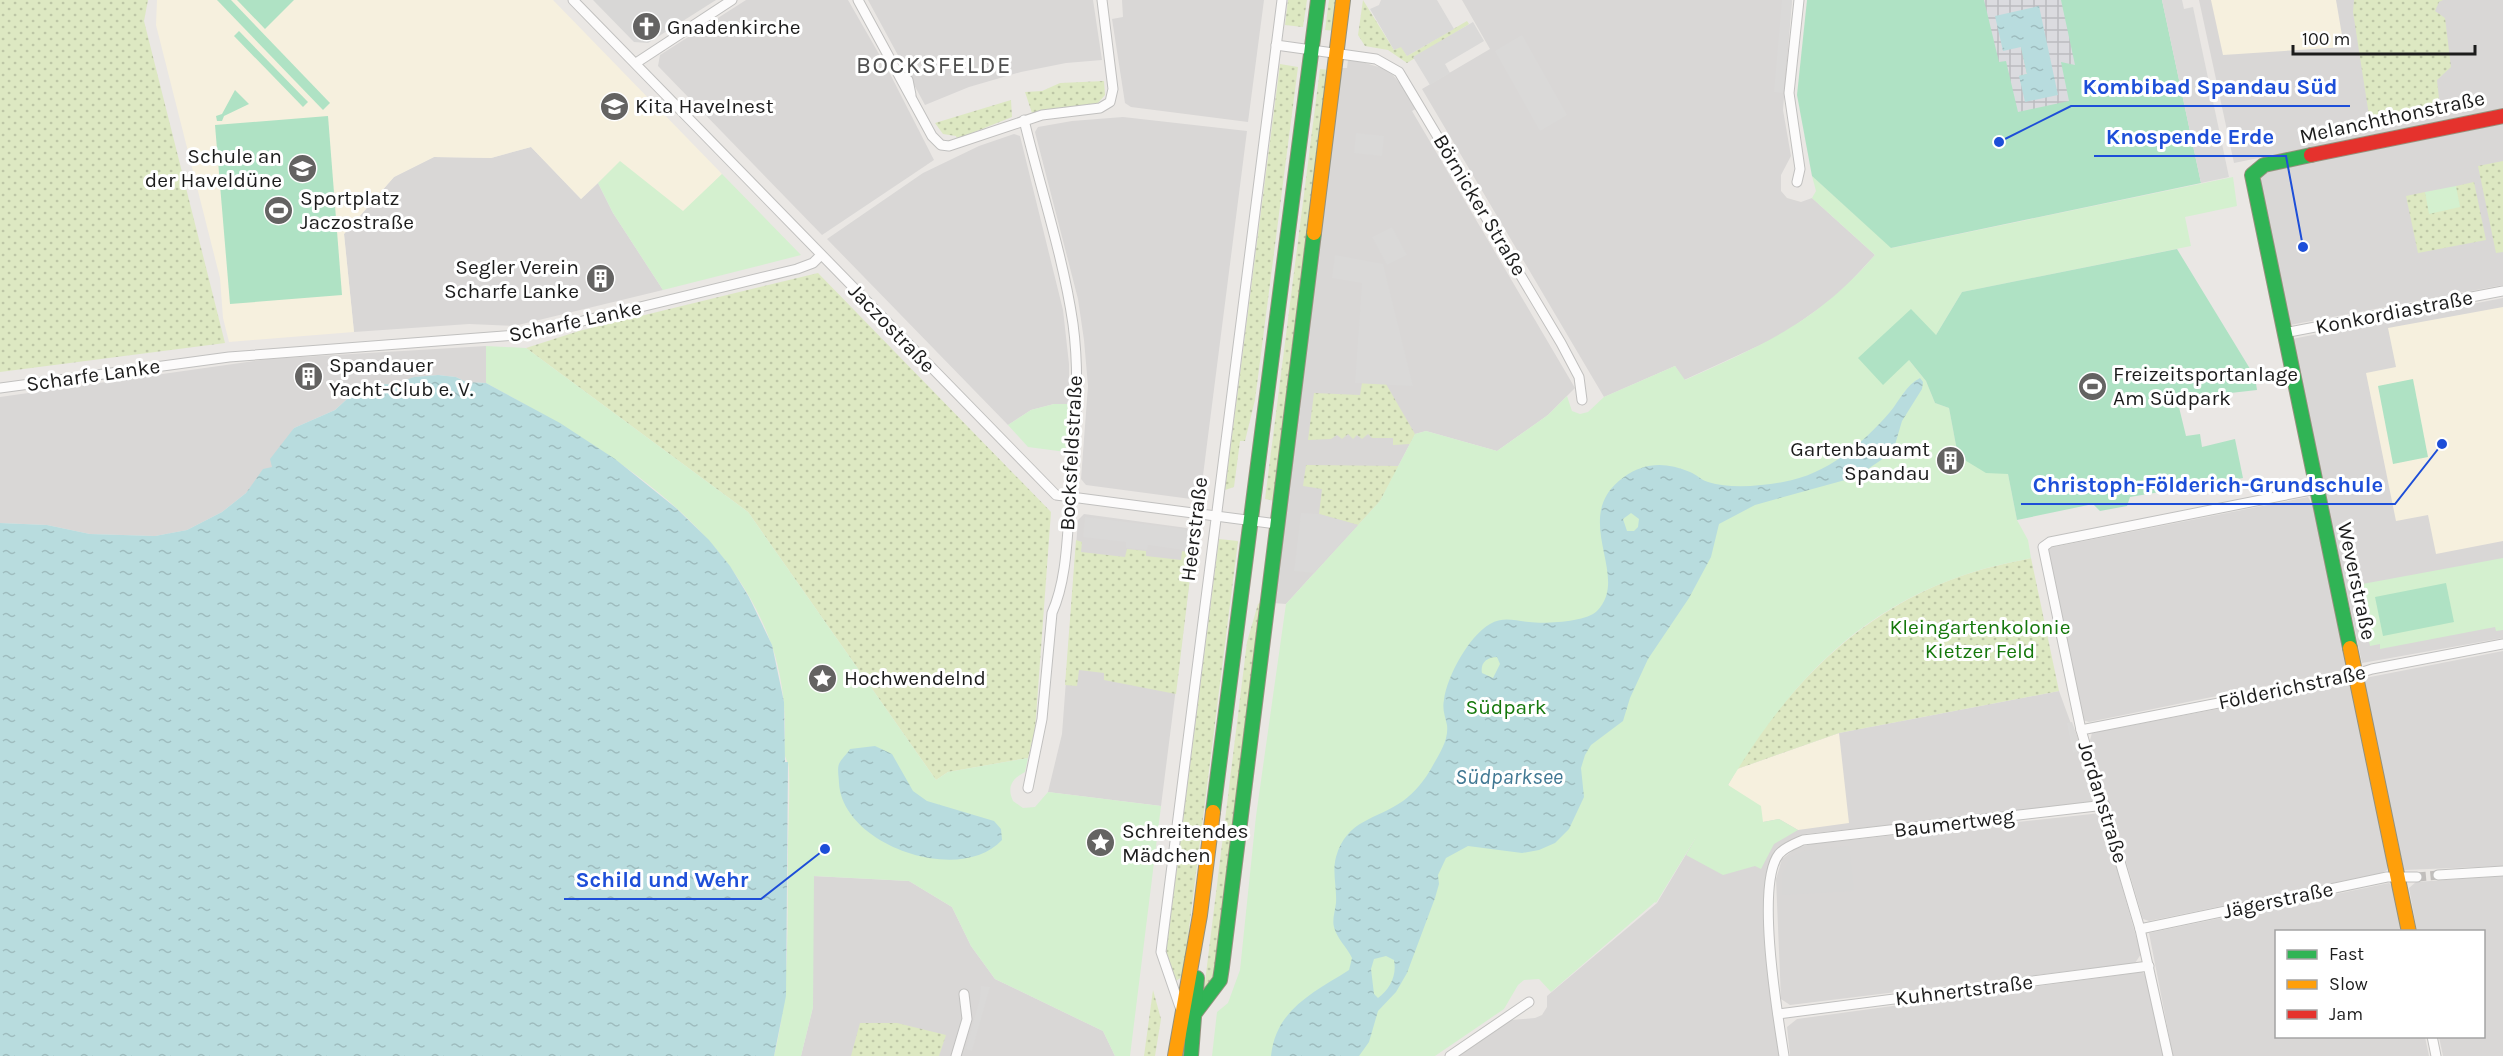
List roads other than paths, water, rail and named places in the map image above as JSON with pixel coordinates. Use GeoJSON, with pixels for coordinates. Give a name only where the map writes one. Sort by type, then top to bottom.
{"type":"FeatureCollection","features":[{"type":"Feature","properties":{"kind":"street","name":"Jaczostraße"},"geometry":{"type":"LineString","coordinates":[[573,0],[1056,495],[1277,524]]}},
{"type":"Feature","properties":{"kind":"street"},"geometry":{"type":"LineString","coordinates":[[636,63],[732,0]]}},
{"type":"Feature","properties":{"kind":"street"},"geometry":{"type":"LineString","coordinates":[[858,0],[900,75],[901,84],[911,96],[932,136],[941,144],[949,146],[1024,120],[1100,108],[1110,102],[1113,89],[1102,0]]}},
{"type":"Feature","properties":{"kind":"street","name":"Heerstraße"},"geometry":{"type":"LineString","coordinates":[[1189,1014],[1161,952],[1282,0]]}},
{"type":"Feature","properties":{"kind":"street","name":"Heerstraße"},"geometry":{"type":"LineString","coordinates":[[1191,1056],[1189,1014],[1200,915],[1318,0]]}},
{"type":"Feature","properties":{"kind":"street","name":"Heerstraße"},"geometry":{"type":"LineString","coordinates":[[1175,1056],[1189,1014],[1220,980],[1343,0]]}},
{"type":"Feature","properties":{"kind":"street"},"geometry":{"type":"LineString","coordinates":[[1797,182],[1800,169],[1789,93],[1799,0]]}},
{"type":"Feature","properties":{"kind":"street"},"geometry":{"type":"LineString","coordinates":[[1276,45],[1337,53]]}},
{"type":"Feature","properties":{"kind":"street","name":"Börnicker Straße"},"geometry":{"type":"LineString","coordinates":[[1337,53],[1376,59],[1392,67],[1407,81],[1561,343],[1579,377],[1582,400]]}},
{"type":"Feature","properties":{"kind":"street","name":"Melanchthonstraße"},"geometry":{"type":"LineString","coordinates":[[2256,169],[2503,116]]}},
{"type":"Feature","properties":{"kind":"street","name":"Bocksfeldstraße"},"geometry":{"type":"LineString","coordinates":[[1024,120],[1073,323],[1077,410],[1070,498],[1059,589],[1049,637],[1042,719],[1028,788]]}},
{"type":"Feature","properties":{"kind":"street","name":"Weverstraße"},"geometry":{"type":"LineString","coordinates":[[2256,169],[2252,175],[2253,184],[2409,930]]}},
{"type":"Feature","properties":{"kind":"street","name":"Scharfe Lanke"},"geometry":{"type":"LineString","coordinates":[[0,388],[229,357],[529,334],[797,269],[813,263],[821,255]]}},
{"type":"Feature","properties":{"kind":"street","name":"Konkordiastraße"},"geometry":{"type":"LineString","coordinates":[[2284,333],[2503,291]]}},
{"type":"Feature","properties":{"kind":"street","name":"Jordanstraße"},"geometry":{"type":"LineString","coordinates":[[2168,1056],[2140,928],[2081,730],[2043,547],[2051,542],[2316,489]]}},
{"type":"Feature","properties":{"kind":"street","name":"Földerichstraße"},"geometry":{"type":"LineString","coordinates":[[2081,730],[2503,644]]}},
{"type":"Feature","properties":{"kind":"street","name":"Baumertweg"},"geometry":{"type":"LineString","coordinates":[[1778,1014],[1770,937],[1771,879],[1779,855],[1789,846],[1803,840],[2105,805]]}},
{"type":"Feature","properties":{"kind":"street"},"geometry":{"type":"LineString","coordinates":[[2438,875],[2503,871]]}},
{"type":"Feature","properties":{"kind":"street","name":"Jägerstraße"},"geometry":{"type":"LineString","coordinates":[[2140,928],[2364,882],[2417,876]]}},
{"type":"Feature","properties":{"kind":"street","name":"Kuhnertstraße"},"geometry":{"type":"LineString","coordinates":[[1778,1014],[2149,966]]}},
{"type":"Feature","properties":{"kind":"street"},"geometry":{"type":"LineString","coordinates":[[956,1056],[967,1019],[964,994]]}},
{"type":"Feature","properties":{"kind":"street"},"geometry":{"type":"LineString","coordinates":[[1450,1056],[1529,1002]]}},
{"type":"Feature","properties":{"kind":"street"},"geometry":{"type":"LineString","coordinates":[[1778,1014],[1784,1056]]}},
{"type":"Feature","properties":{"kind":"street"},"geometry":{"type":"LineString","coordinates":[[2432,1038],[2436,1056]]}},
{"type":"Feature","properties":{"kind":"water"},"geometry":{"type":"Polygon","coordinates":[[[2039,6],[2058,95],[2025,102],[2019,76],[2027,74],[2021,47],[2003,51],[1995,16],[2039,6]]]}},
{"type":"Feature","properties":{"kind":"water"},"geometry":{"type":"Polygon","coordinates":[[[438,375],[456,377],[466,382],[486,383],[560,423],[615,459],[676,508],[709,540],[730,566],[749,597],[772,645],[784,702],[785,762],[788,762],[786,996],[774,1056],[0,1056],[0,523],[47,525],[90,534],[155,536],[187,530],[222,512],[246,493],[263,469],[272,467],[270,459],[294,428],[335,410],[347,399],[384,384],[400,385],[400,382],[414,377],[438,375]]]}},
{"type":"Feature","properties":{"kind":"water","name":"Südparksee"},"geometry":{"type":"Polygon","coordinates":[[[1920,378],[1923,382],[1922,389],[1902,421],[1894,448],[1884,458],[1856,477],[1755,505],[1719,524],[1711,557],[1689,598],[1648,659],[1630,698],[1623,721],[1591,745],[1585,755],[1581,768],[1584,797],[1569,829],[1555,843],[1539,850],[1522,853],[1468,846],[1446,858],[1438,875],[1439,884],[1435,898],[1407,973],[1396,992],[1378,1011],[1369,1042],[1359,1056],[1271,1056],[1274,1040],[1288,1014],[1310,995],[1349,970],[1352,958],[1337,935],[1333,924],[1336,903],[1334,868],[1336,857],[1347,835],[1363,822],[1403,801],[1416,790],[1429,772],[1443,747],[1446,736],[1447,725],[1443,706],[1446,690],[1454,669],[1467,647],[1482,630],[1500,620],[1545,623],[1575,620],[1592,615],[1606,597],[1608,581],[1600,528],[1601,510],[1608,493],[1632,472],[1656,465],[1673,466],[1705,481],[1726,486],[1765,485],[1799,478],[1829,465],[1855,447],[1890,412],[1920,378]],[[1631,513],[1623,519],[1627,531],[1634,531],[1638,527],[1639,519],[1631,513]],[[1497,657],[1485,661],[1482,673],[1493,678],[1500,664],[1497,657]],[[1386,956],[1374,959],[1371,969],[1374,994],[1378,998],[1392,982],[1395,966],[1394,960],[1386,956]]]}},
{"type":"Feature","properties":{"kind":"water"},"geometry":{"type":"Polygon","coordinates":[[[875,746],[892,754],[913,791],[927,801],[994,821],[1001,829],[1002,840],[983,853],[959,859],[933,859],[906,852],[881,840],[860,825],[845,805],[839,783],[838,768],[850,749],[875,746]]]}},
{"type":"Feature","properties":{"kind":"tunnel"},"geometry":{"type":"LineString","coordinates":[[2417,877],[2438,875]]}},
{"type":"Feature","properties":{"kind":"place","name":"Gnadenkirche"},"geometry":{"type":"Point","coordinates":[646,27]}},
{"type":"Feature","properties":{"kind":"place","name":"Kita Havelnest"},"geometry":{"type":"Point","coordinates":[614,106]}},
{"type":"Feature","properties":{"kind":"place","name":"Kombibad Spandau Süd"},"geometry":{"type":"Point","coordinates":[1999,142]}},
{"type":"Feature","properties":{"kind":"place","name":"Schule an der Haveldüne"},"geometry":{"type":"Point","coordinates":[303,168]}},
{"type":"Feature","properties":{"kind":"place","name":"Sportplatz Jaczostraße"},"geometry":{"type":"Point","coordinates":[279,210]}},
{"type":"Feature","properties":{"kind":"place","name":"Knospende Erde"},"geometry":{"type":"Point","coordinates":[2303,247]}},
{"type":"Feature","properties":{"kind":"place","name":"Segler Verein Scharfe Lanke"},"geometry":{"type":"Point","coordinates":[600,279]}},
{"type":"Feature","properties":{"kind":"place","name":"Spandauer Yacht-Club e. V."},"geometry":{"type":"Point","coordinates":[308,377]}},
{"type":"Feature","properties":{"kind":"place","name":"Freizeitsportanlage Am Südpark"},"geometry":{"type":"Point","coordinates":[2092,386]}},
{"type":"Feature","properties":{"kind":"place","name":"Christoph-Földerich-Grundschule"},"geometry":{"type":"Point","coordinates":[2442,444]}},
{"type":"Feature","properties":{"kind":"place","name":"Gartenbauamt Spandau"},"geometry":{"type":"Point","coordinates":[1951,461]}},
{"type":"Feature","properties":{"kind":"place","name":"Hochwendelnd"},"geometry":{"type":"Point","coordinates":[823,678]}},
{"type":"Feature","properties":{"kind":"place","name":"Schreitendes Mädchen"},"geometry":{"type":"Point","coordinates":[1101,843]}},
{"type":"Feature","properties":{"kind":"place","name":"Schild und Wehr"},"geometry":{"type":"Point","coordinates":[825,849]}},
{"type":"Feature","properties":{"kind":"district","name":"BOCKSFELDE"},"geometry":{"type":"Point","coordinates":[934,65]}},
{"type":"Feature","properties":{"kind":"park label","name":"Kleingartenkolonie Kietzer Feld"},"geometry":{"type":"Point","coordinates":[1980,639]}},
{"type":"Feature","properties":{"kind":"park label","name":"Südpark"},"geometry":{"type":"Point","coordinates":[1506,707]}}]}
